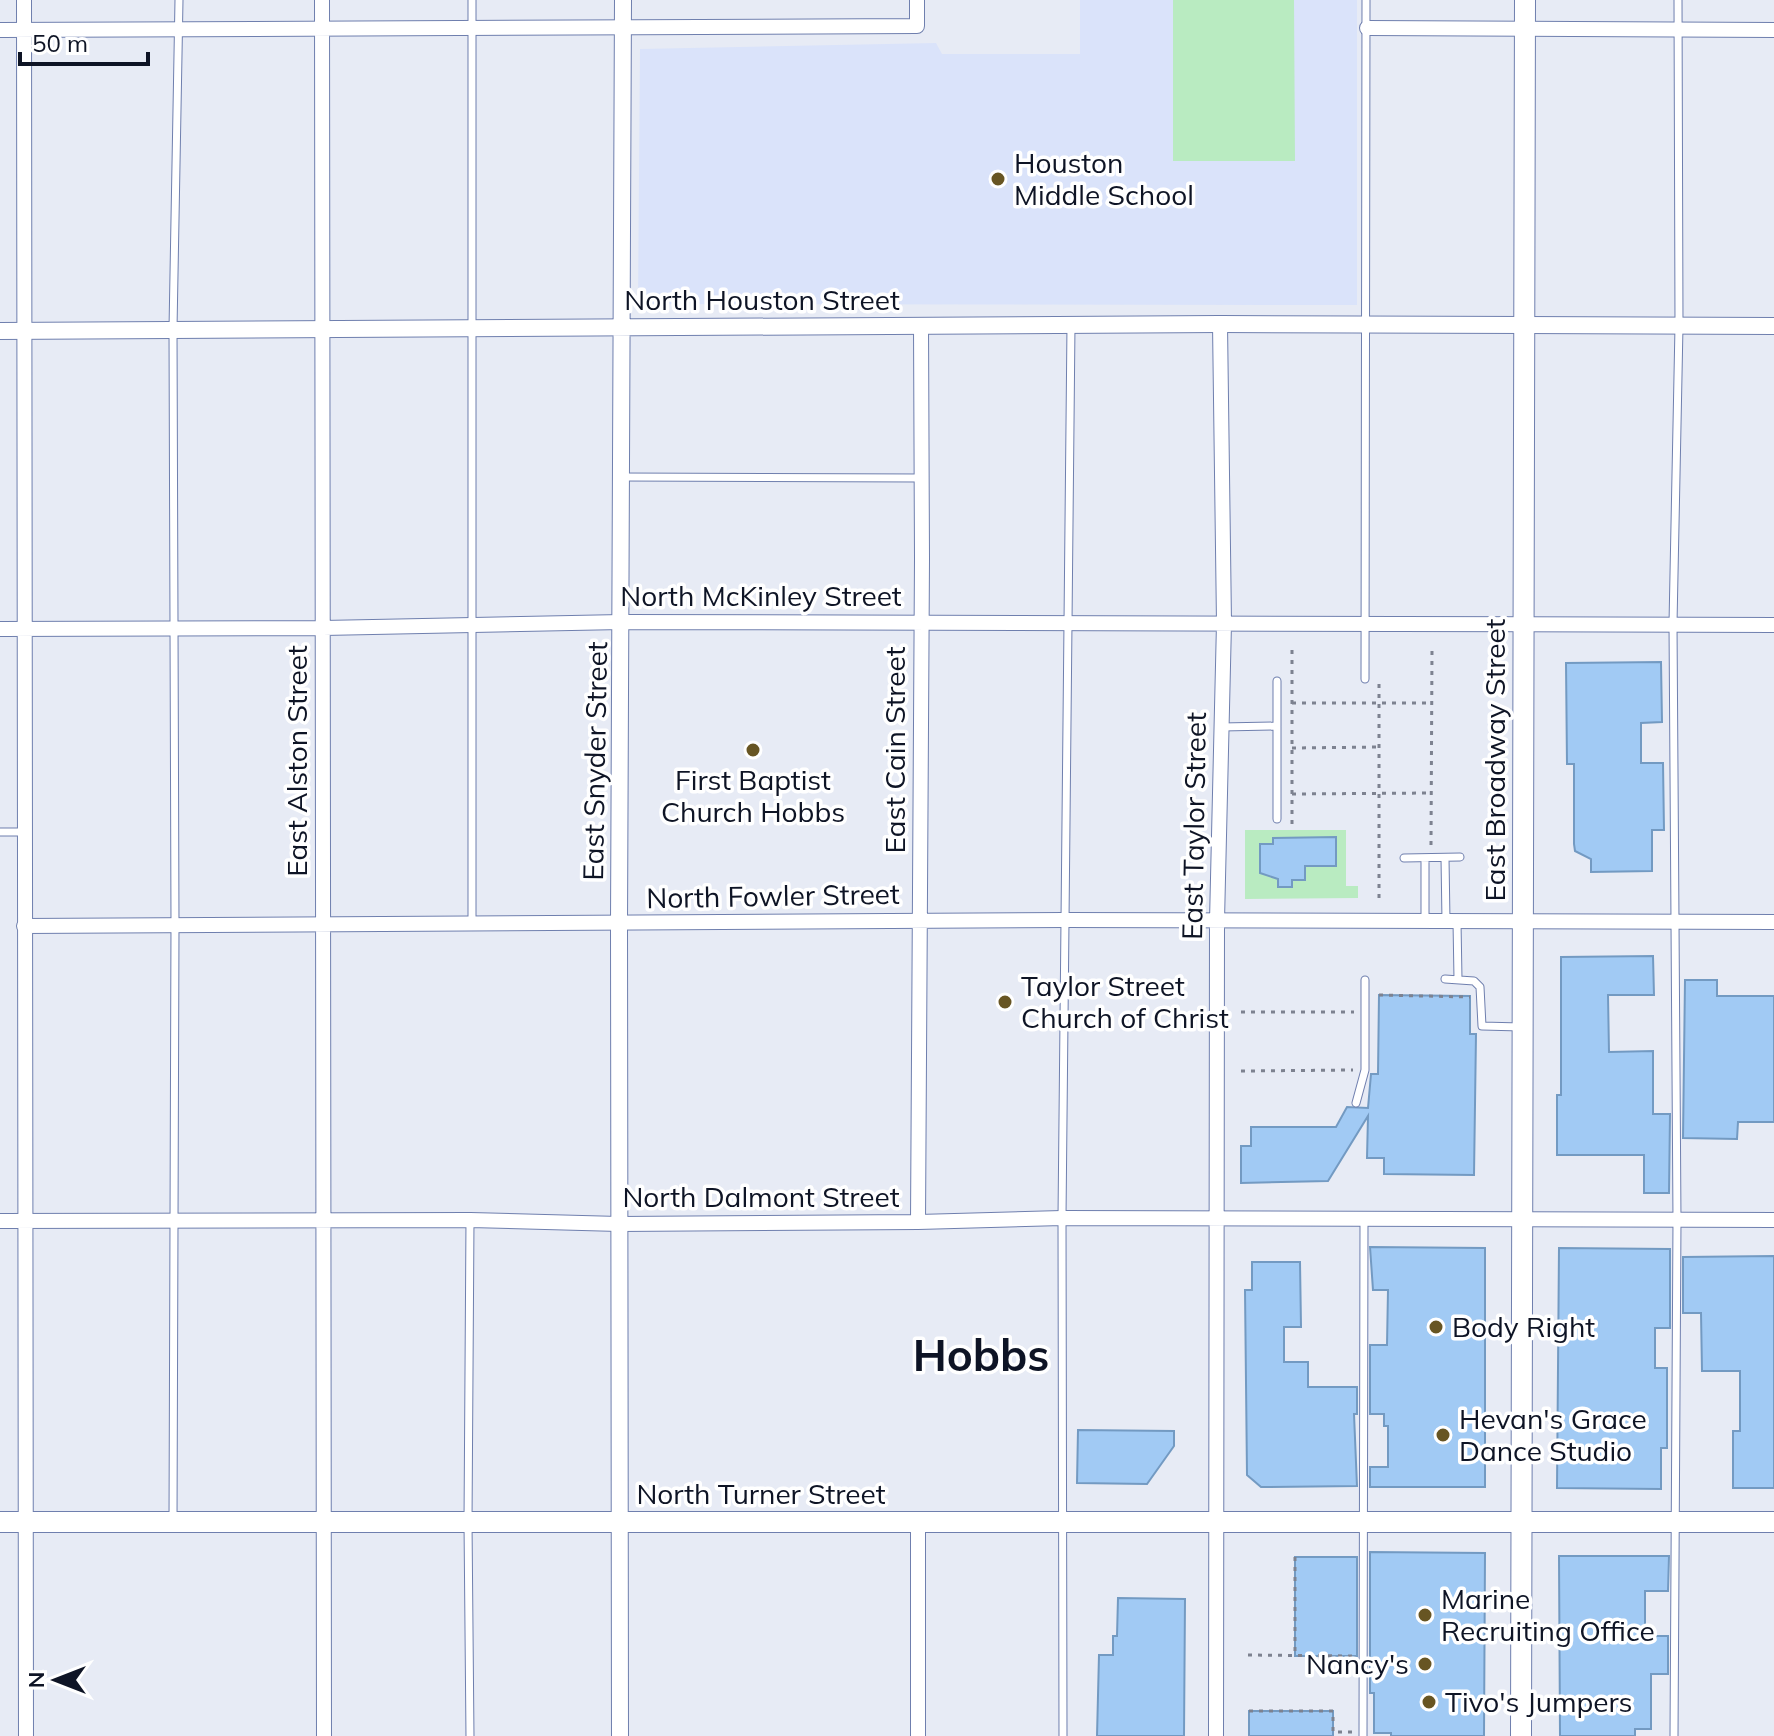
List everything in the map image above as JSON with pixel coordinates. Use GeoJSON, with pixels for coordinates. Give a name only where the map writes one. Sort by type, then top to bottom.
{"type":"FeatureCollection","features":[{"type":"Feature","properties":{"kind":"main road","name":"East Broadway Street"},"geometry":{"type":"LineString","coordinates":[[1521,1736],[1525,0]]}},
{"type":"Feature","properties":{"kind":"main road","name":"North Turner Street"},"geometry":{"type":"LineString","coordinates":[[0,1522],[1774,1522]]}},
{"type":"Feature","properties":{"kind":"street"},"geometry":{"type":"LineString","coordinates":[[24,0],[26,1736]]}},
{"type":"Feature","properties":{"kind":"street","name":"East Alston Street"},"geometry":{"type":"LineString","coordinates":[[322,0],[324,1736]]}},
{"type":"Feature","properties":{"kind":"street","name":"East Snyder Street"},"geometry":{"type":"LineString","coordinates":[[620,1736],[619,924],[623,0]]}},
{"type":"Feature","properties":{"kind":"street"},"geometry":{"type":"LineString","coordinates":[[0,30],[917,26],[917,0]]}},
{"type":"Feature","properties":{"kind":"street"},"geometry":{"type":"LineString","coordinates":[[1367,28],[1774,30]]}},
{"type":"Feature","properties":{"kind":"street","name":"North Houston Street"},"geometry":{"type":"LineString","coordinates":[[0,331],[1220,324],[1774,326]]}},
{"type":"Feature","properties":{"kind":"street","name":"East Taylor Street"},"geometry":{"type":"LineString","coordinates":[[1216,1736],[1217,921],[1224,623],[1220,324]]}},
{"type":"Feature","properties":{"kind":"street","name":"East Cain Street"},"geometry":{"type":"LineString","coordinates":[[918,1222],[921,326]]}},
{"type":"Feature","properties":{"kind":"street","name":"North McKinley Street"},"geometry":{"type":"LineString","coordinates":[[0,629],[323,628],[622,622],[1774,625]]}},
{"type":"Feature","properties":{"kind":"street","name":"North Fowler Street"},"geometry":{"type":"LineString","coordinates":[[24,926],[1065,920],[1774,922]]}},
{"type":"Feature","properties":{"kind":"street","name":"North Dalmont Street"},"geometry":{"type":"LineString","coordinates":[[0,1221],[470,1220],[619,1224],[1062,1218],[1774,1220]]}},
{"type":"Feature","properties":{"kind":"street"},"geometry":{"type":"LineString","coordinates":[[918,1521],[918,1736]]}},
{"type":"Feature","properties":{"kind":"lane"},"geometry":{"type":"LineString","coordinates":[[173,1522],[173,329],[179,0]]}},
{"type":"Feature","properties":{"kind":"lane"},"geometry":{"type":"LineString","coordinates":[[472,0],[472,924]]}},
{"type":"Feature","properties":{"kind":"lane"},"geometry":{"type":"LineString","coordinates":[[1365,679],[1366,0]]}},
{"type":"Feature","properties":{"kind":"lane"},"geometry":{"type":"LineString","coordinates":[[1674,1736],[1677,1220],[1673,624],[1679,326],[1678,0]]}},
{"type":"Feature","properties":{"kind":"lane"},"geometry":{"type":"LineString","coordinates":[[1063,1736],[1062,1218],[1071,325]]}},
{"type":"Feature","properties":{"kind":"lane"},"geometry":{"type":"LineString","coordinates":[[621,477],[922,478]]}},
{"type":"Feature","properties":{"kind":"lane"},"geometry":{"type":"LineString","coordinates":[[1277,681],[1277,819]]}},
{"type":"Feature","properties":{"kind":"lane"},"geometry":{"type":"LineString","coordinates":[[1222,727],[1277,726]]}},
{"type":"Feature","properties":{"kind":"lane"},"geometry":{"type":"LineString","coordinates":[[0,832],[24,832]]}},
{"type":"Feature","properties":{"kind":"lane"},"geometry":{"type":"LineString","coordinates":[[1404,858],[1460,857]]}},
{"type":"Feature","properties":{"kind":"lane"},"geometry":{"type":"LineString","coordinates":[[1425,858],[1425,921]]}},
{"type":"Feature","properties":{"kind":"lane"},"geometry":{"type":"LineString","coordinates":[[1445,858],[1458,979]]}},
{"type":"Feature","properties":{"kind":"lane"},"geometry":{"type":"LineString","coordinates":[[1445,979],[1474,981],[1480,987],[1482,1026],[1523,1027]]}},
{"type":"Feature","properties":{"kind":"lane"},"geometry":{"type":"LineString","coordinates":[[1356,1103],[1365,1070],[1365,980]]}},
{"type":"Feature","properties":{"kind":"lane"},"geometry":{"type":"LineString","coordinates":[[1360,1734],[1364,1219]]}},
{"type":"Feature","properties":{"kind":"lane"},"geometry":{"type":"LineString","coordinates":[[470,1220],[470,1736]]}},
{"type":"Feature","properties":{"kind":"path"},"geometry":{"type":"LineString","coordinates":[[1292,650],[1292,830]]}},
{"type":"Feature","properties":{"kind":"path"},"geometry":{"type":"LineString","coordinates":[[1431,848],[1432,650]]}},
{"type":"Feature","properties":{"kind":"path"},"geometry":{"type":"LineString","coordinates":[[1379,679],[1379,898]]}},
{"type":"Feature","properties":{"kind":"path"},"geometry":{"type":"LineString","coordinates":[[1292,703],[1432,703]]}},
{"type":"Feature","properties":{"kind":"path"},"geometry":{"type":"LineString","coordinates":[[1292,748],[1379,747]]}},
{"type":"Feature","properties":{"kind":"path"},"geometry":{"type":"LineString","coordinates":[[1292,794],[1431,793]]}},
{"type":"Feature","properties":{"kind":"path"},"geometry":{"type":"LineString","coordinates":[[1241,1012],[1378,1012],[1379,995],[1470,996],[1470,1009]]}},
{"type":"Feature","properties":{"kind":"path"},"geometry":{"type":"LineString","coordinates":[[1241,1071],[1365,1070]]}},
{"type":"Feature","properties":{"kind":"path"},"geometry":{"type":"LineString","coordinates":[[1295,1557],[1295,1656]]}},
{"type":"Feature","properties":{"kind":"path"},"geometry":{"type":"LineString","coordinates":[[1248,1655],[1359,1656]]}},
{"type":"Feature","properties":{"kind":"path"},"geometry":{"type":"LineString","coordinates":[[1249,1711],[1333,1711],[1333,1732],[1360,1734]]}},
{"type":"Feature","properties":{"kind":"shaded area","name":"Houston Middle School"},"geometry":{"type":"Polygon","coordinates":[[[1080,0],[1357,0],[1357,305],[638,304],[640,49],[936,43],[942,54],[1080,54],[1080,0]]]}},
{"type":"Feature","properties":{"kind":"green space"},"geometry":{"type":"Polygon","coordinates":[[[1173,0],[1294,0],[1295,161],[1173,161],[1173,0]]]}},
{"type":"Feature","properties":{"kind":"green space"},"geometry":{"type":"Polygon","coordinates":[[[1245,830],[1346,830],[1346,886],[1358,886],[1358,898],[1245,899],[1245,830]]]}},
{"type":"Feature","properties":{"kind":"building"},"geometry":{"type":"Polygon","coordinates":[[[1661,662],[1662,722],[1641,723],[1641,763],[1663,763],[1664,830],[1652,830],[1652,871],[1591,872],[1591,859],[1575,851],[1574,844],[1574,764],[1567,764],[1566,663],[1661,662]]]}},
{"type":"Feature","properties":{"kind":"building"},"geometry":{"type":"Polygon","coordinates":[[[1336,837],[1336,866],[1305,866],[1305,880],[1292,880],[1292,887],[1278,887],[1278,879],[1260,873],[1260,844],[1273,844],[1273,838],[1336,837]]]}},
{"type":"Feature","properties":{"kind":"building"},"geometry":{"type":"Polygon","coordinates":[[[1653,956],[1654,995],[1608,995],[1609,1052],[1653,1051],[1653,1114],[1670,1114],[1669,1193],[1644,1193],[1644,1155],[1557,1155],[1557,1095],[1561,1095],[1561,957],[1653,956]]]}},
{"type":"Feature","properties":{"kind":"building"},"geometry":{"type":"Polygon","coordinates":[[[1685,980],[1717,980],[1717,996],[1774,996],[1774,1122],[1738,1122],[1737,1139],[1683,1138],[1685,980]]]}},
{"type":"Feature","properties":{"kind":"building"},"geometry":{"type":"Polygon","coordinates":[[[1379,995],[1470,996],[1470,1034],[1476,1034],[1474,1175],[1384,1174],[1384,1158],[1367,1158],[1368,1116],[1328,1181],[1241,1183],[1241,1146],[1251,1146],[1251,1127],[1336,1127],[1347,1107],[1368,1108],[1371,1074],[1378,1074],[1379,995]]]}},
{"type":"Feature","properties":{"kind":"building"},"geometry":{"type":"Polygon","coordinates":[[[1370,1247],[1485,1248],[1485,1487],[1370,1487],[1370,1467],[1388,1467],[1388,1426],[1384,1426],[1384,1414],[1370,1414],[1370,1345],[1387,1345],[1388,1290],[1373,1290],[1370,1247]]]}},
{"type":"Feature","properties":{"kind":"building"},"geometry":{"type":"Polygon","coordinates":[[[1559,1248],[1670,1249],[1670,1328],[1655,1328],[1655,1368],[1667,1368],[1667,1448],[1661,1448],[1661,1489],[1557,1488],[1559,1248]]]}},
{"type":"Feature","properties":{"kind":"building"},"geometry":{"type":"Polygon","coordinates":[[[1774,1256],[1774,1488],[1733,1488],[1733,1431],[1740,1431],[1740,1371],[1702,1371],[1701,1313],[1683,1313],[1683,1257],[1774,1256]]]}},
{"type":"Feature","properties":{"kind":"building"},"geometry":{"type":"Polygon","coordinates":[[[1252,1262],[1300,1262],[1301,1327],[1284,1327],[1284,1362],[1308,1362],[1308,1387],[1357,1387],[1357,1414],[1354,1414],[1357,1486],[1261,1487],[1247,1475],[1245,1290],[1252,1290],[1252,1262]]]}},
{"type":"Feature","properties":{"kind":"building"},"geometry":{"type":"Polygon","coordinates":[[[1078,1430],[1174,1431],[1174,1446],[1147,1484],[1077,1483],[1078,1430]]]}},
{"type":"Feature","properties":{"kind":"building"},"geometry":{"type":"Polygon","coordinates":[[[1370,1552],[1485,1553],[1484,1736],[1391,1736],[1391,1733],[1374,1733],[1374,1693],[1370,1693],[1370,1552]]]}},
{"type":"Feature","properties":{"kind":"building"},"geometry":{"type":"Polygon","coordinates":[[[1559,1556],[1669,1556],[1668,1591],[1645,1591],[1645,1636],[1668,1636],[1668,1674],[1651,1674],[1651,1729],[1635,1729],[1635,1736],[1560,1736],[1559,1556]]]}},
{"type":"Feature","properties":{"kind":"building"},"geometry":{"type":"Polygon","coordinates":[[[1295,1557],[1357,1557],[1357,1656],[1295,1656],[1295,1557]]]}},
{"type":"Feature","properties":{"kind":"building"},"geometry":{"type":"Polygon","coordinates":[[[1118,1598],[1185,1599],[1184,1736],[1097,1736],[1099,1655],[1113,1655],[1118,1598]]]}},
{"type":"Feature","properties":{"kind":"building"},"geometry":{"type":"Polygon","coordinates":[[[1249,1711],[1333,1711],[1333,1736],[1249,1736],[1249,1711]]]}},
{"type":"Feature","properties":{"kind":"place","name":"Houston Middle School"},"geometry":{"type":"Point","coordinates":[998,179]}},
{"type":"Feature","properties":{"kind":"place","name":"First Baptist Church Hobbs"},"geometry":{"type":"Point","coordinates":[753,750]}},
{"type":"Feature","properties":{"kind":"place","name":"Taylor Street Church of Christ"},"geometry":{"type":"Point","coordinates":[1005,1002]}},
{"type":"Feature","properties":{"kind":"place","name":"Body Right"},"geometry":{"type":"Point","coordinates":[1436,1327]}},
{"type":"Feature","properties":{"kind":"place","name":"Hevan's Grace Dance Studio"},"geometry":{"type":"Point","coordinates":[1443,1435]}},
{"type":"Feature","properties":{"kind":"place","name":"Marine Recruiting Office"},"geometry":{"type":"Point","coordinates":[1425,1615]}},
{"type":"Feature","properties":{"kind":"place","name":"Nancy's"},"geometry":{"type":"Point","coordinates":[1425,1664]}},
{"type":"Feature","properties":{"kind":"place","name":"Tivo's Jumpers"},"geometry":{"type":"Point","coordinates":[1429,1702]}},
{"type":"Feature","properties":{"kind":"district","name":"Hobbs"},"geometry":{"type":"Point","coordinates":[981,1356]}}]}
